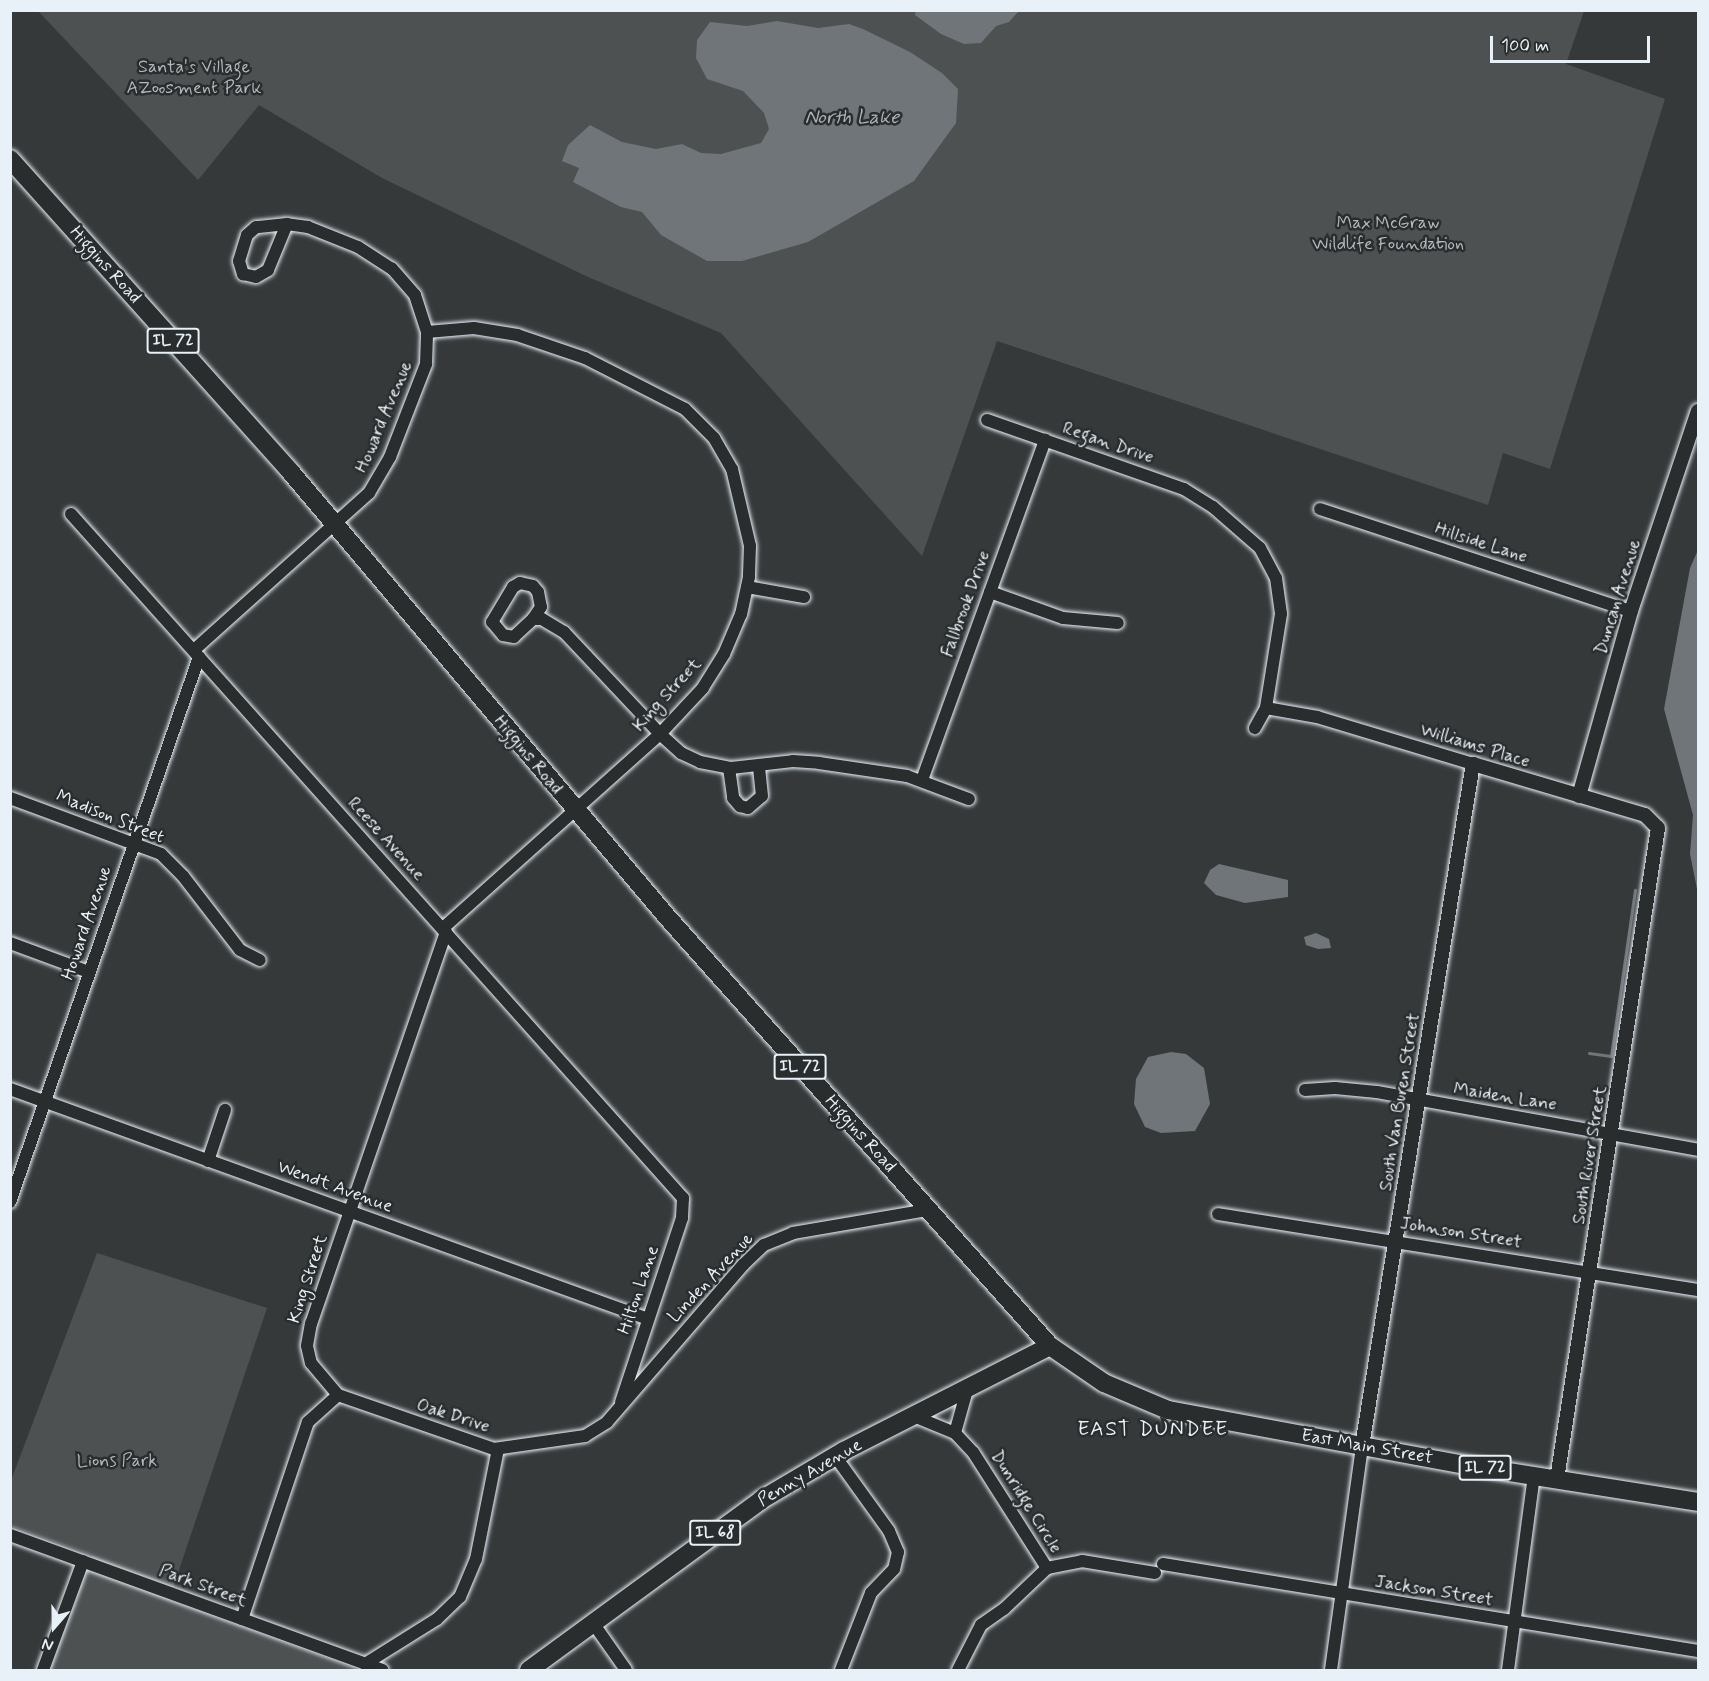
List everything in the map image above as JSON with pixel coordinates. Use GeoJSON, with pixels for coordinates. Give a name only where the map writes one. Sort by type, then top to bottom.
{"type":"FeatureCollection","features":[{"type":"Feature","properties":{"kind":"main road","name":"Higgins Road"},"geometry":{"type":"LineString","coordinates":[[10,159],[334,525],[574,810],[1050,1346]]}},
{"type":"Feature","properties":{"kind":"main road","name":"Penny Avenue"},"geometry":{"type":"LineString","coordinates":[[529,1671],[750,1508],[835,1456],[916,1417],[1050,1346]]}},
{"type":"Feature","properties":{"kind":"main road","name":"East Main Street"},"geometry":{"type":"LineString","coordinates":[[1050,1346],[1104,1383],[1168,1410],[1534,1476],[1698,1502]]}},
{"type":"Feature","properties":{"kind":"street"},"geometry":{"type":"LineString","coordinates":[[287,224],[268,270],[256,277],[243,274],[239,261],[250,230],[287,224],[330,234],[392,269],[415,295],[427,332]]}},
{"type":"Feature","properties":{"kind":"street","name":"King Street"},"geometry":{"type":"LineString","coordinates":[[338,1395],[313,1366],[307,1342],[445,930],[660,734],[703,688],[719,664],[738,623],[747,587],[749,540],[737,483],[719,444],[690,413],[611,370],[530,339],[483,328],[427,332]]}},
{"type":"Feature","properties":{"kind":"street","name":"Howard Avenue"},"geometry":{"type":"LineString","coordinates":[[10,1202],[135,842],[196,654],[364,498],[383,471],[422,379],[427,332]]}},
{"type":"Feature","properties":{"kind":"street","name":"Duncan Avenue"},"geometry":{"type":"LineString","coordinates":[[1578,796],[1631,611],[1698,411]]}},
{"type":"Feature","properties":{"kind":"street","name":"Regan Drive"},"geometry":{"type":"LineString","coordinates":[[987,420],[1180,487],[1213,507],[1260,548],[1277,583],[1281,614],[1266,708],[1255,728]]}},
{"type":"Feature","properties":{"kind":"street","name":"Fallbrook Drive"},"geometry":{"type":"LineString","coordinates":[[922,780],[1045,440]]}},
{"type":"Feature","properties":{"kind":"street","name":"Hillside Lane"},"geometry":{"type":"LineString","coordinates":[[1320,509],[1631,611]]}},
{"type":"Feature","properties":{"kind":"street","name":"Reese Avenue"},"geometry":{"type":"LineString","coordinates":[[71,514],[675,1187]]}},
{"type":"Feature","properties":{"kind":"street"},"geometry":{"type":"LineString","coordinates":[[520,583],[538,592],[541,607],[533,619],[514,637],[503,635],[492,622],[508,593],[520,583]]}},
{"type":"Feature","properties":{"kind":"street"},"geometry":{"type":"LineString","coordinates":[[747,587],[804,597]]}},
{"type":"Feature","properties":{"kind":"street"},"geometry":{"type":"LineString","coordinates":[[990,592],[1063,618],[1118,623]]}},
{"type":"Feature","properties":{"kind":"street"},"geometry":{"type":"LineString","coordinates":[[533,619],[553,625],[574,641],[660,734],[687,756],[729,768],[807,762],[922,780],[969,799]]}},
{"type":"Feature","properties":{"kind":"street","name":"Williams Place"},"geometry":{"type":"LineString","coordinates":[[1266,708],[1317,717],[1648,816],[1657,825],[1658,837]]}},
{"type":"Feature","properties":{"kind":"street","name":"South Van Buren Street"},"geometry":{"type":"LineString","coordinates":[[1362,1446],[1473,764]]}},
{"type":"Feature","properties":{"kind":"street"},"geometry":{"type":"LineString","coordinates":[[729,768],[734,800],[748,808],[761,799],[759,765]]}},
{"type":"Feature","properties":{"kind":"street","name":"Madison Street"},"geometry":{"type":"LineString","coordinates":[[10,798],[135,842],[167,859],[240,950],[260,960]]}},
{"type":"Feature","properties":{"kind":"street","name":"South River Street"},"geometry":{"type":"LineString","coordinates":[[1557,1479],[1658,837]]}},
{"type":"Feature","properties":{"kind":"street"},"geometry":{"type":"LineString","coordinates":[[10,943],[89,972]]}},
{"type":"Feature","properties":{"kind":"street","name":"Wendt Avenue"},"geometry":{"type":"LineString","coordinates":[[10,1089],[648,1319]]}},
{"type":"Feature","properties":{"kind":"street","name":"Maiden Lane"},"geometry":{"type":"LineString","coordinates":[[1305,1090],[1356,1090],[1611,1132],[1698,1150]]}},
{"type":"Feature","properties":{"kind":"street"},"geometry":{"type":"LineString","coordinates":[[208,1161],[225,1110]]}},
{"type":"Feature","properties":{"kind":"street","name":"Hilton Lane"},"geometry":{"type":"LineString","coordinates":[[620,1407],[685,1210],[684,1199],[675,1187]]}},
{"type":"Feature","properties":{"kind":"street","name":"Linden Avenue"},"geometry":{"type":"LineString","coordinates":[[620,1407],[743,1265],[764,1245],[793,1233],[928,1210]]}},
{"type":"Feature","properties":{"kind":"street","name":"Johnson Street"},"geometry":{"type":"LineString","coordinates":[[1218,1214],[1698,1290]]}},
{"type":"Feature","properties":{"kind":"street"},"geometry":{"type":"LineString","coordinates":[[955,1433],[967,1390]]}},
{"type":"Feature","properties":{"kind":"street"},"geometry":{"type":"LineString","coordinates":[[242,1619],[308,1422],[338,1395]]}},
{"type":"Feature","properties":{"kind":"street","name":"Oak Drive"},"geometry":{"type":"LineString","coordinates":[[338,1395],[498,1449],[588,1435],[601,1428],[620,1407]]}},
{"type":"Feature","properties":{"kind":"street","name":"Dunridge Circle"},"geometry":{"type":"LineString","coordinates":[[916,1417],[955,1433],[993,1480],[1047,1568],[1008,1606],[981,1625],[958,1671]]}},
{"type":"Feature","properties":{"kind":"street"},"geometry":{"type":"LineString","coordinates":[[1330,1671],[1362,1446]]}},
{"type":"Feature","properties":{"kind":"street"},"geometry":{"type":"LineString","coordinates":[[365,1664],[437,1619],[460,1597],[476,1559],[498,1449]]}},
{"type":"Feature","properties":{"kind":"street"},"geometry":{"type":"LineString","coordinates":[[835,1456],[898,1549],[894,1569],[871,1593],[841,1671]]}},
{"type":"Feature","properties":{"kind":"street"},"geometry":{"type":"LineString","coordinates":[[1508,1671],[1534,1476]]}},
{"type":"Feature","properties":{"kind":"street","name":"Park Street"},"geometry":{"type":"LineString","coordinates":[[10,1535],[382,1671]]}},
{"type":"Feature","properties":{"kind":"street"},"geometry":{"type":"LineString","coordinates":[[43,1671],[82,1561]]}},
{"type":"Feature","properties":{"kind":"street","name":"Jackson Street"},"geometry":{"type":"LineString","coordinates":[[1047,1568],[1082,1561],[1159,1569],[1341,1594],[1698,1651]]}},
{"type":"Feature","properties":{"kind":"street"},"geometry":{"type":"LineString","coordinates":[[592,1623],[626,1671]]}},
{"type":"Feature","properties":{"kind":"green space","name":"Max McGraw Wildlife Foundation"},"geometry":{"type":"Polygon","coordinates":[[[38,11],[1584,11],[1566,64],[1665,99],[1550,469],[1503,453],[1488,505],[997,341],[922,556],[721,333],[588,277],[382,178],[259,105],[198,180],[38,11]]]}},
{"type":"Feature","properties":{"kind":"green space","name":"Lions Park"},"geometry":{"type":"Polygon","coordinates":[[[97,1253],[267,1308],[169,1600],[360,1670],[50,1670],[92,1555],[11,1526],[10,1483],[97,1253]]]}},
{"type":"Feature","properties":{"kind":"water"},"geometry":{"type":"Polygon","coordinates":[[[916,10],[1019,11],[1009,22],[996,26],[981,43],[964,44],[941,34],[915,15],[916,10]]]}},
{"type":"Feature","properties":{"kind":"water","name":"North Lake"},"geometry":{"type":"Polygon","coordinates":[[[777,21],[818,28],[849,24],[863,29],[910,52],[942,73],[958,89],[956,123],[914,181],[808,242],[742,261],[707,261],[661,235],[642,212],[621,207],[573,182],[579,168],[562,161],[568,145],[590,125],[622,142],[656,149],[682,144],[701,153],[721,154],[761,143],[769,129],[764,113],[743,91],[707,79],[696,58],[697,40],[710,22],[747,26],[777,21]]]}},
{"type":"Feature","properties":{"kind":"water"},"geometry":{"type":"Polygon","coordinates":[[[1698,550],[1698,894],[1690,854],[1693,815],[1664,709],[1690,568],[1698,550]]]}},
{"type":"Feature","properties":{"kind":"water"},"geometry":{"type":"Polygon","coordinates":[[[1219,864],[1288,880],[1288,897],[1245,903],[1216,895],[1204,883],[1210,870],[1219,864]]]}},
{"type":"Feature","properties":{"kind":"water"},"geometry":{"type":"Polygon","coordinates":[[[1316,933],[1329,939],[1331,948],[1318,949],[1306,945],[1304,937],[1316,933]]]}},
{"type":"Feature","properties":{"kind":"water"},"geometry":{"type":"Polygon","coordinates":[[[1171,1052],[1186,1054],[1204,1068],[1210,1104],[1195,1131],[1161,1133],[1145,1127],[1134,1104],[1136,1079],[1148,1057],[1171,1052]]]}},
{"type":"Feature","properties":{"kind":"waterway"},"geometry":{"type":"LineString","coordinates":[[1589,1053],[1611,1056],[1635,890]]}},
{"type":"Feature","properties":{"kind":"district","name":"EAST DUNDEE"},"geometry":{"type":"Point","coordinates":[1153,1429]}},
{"type":"Feature","properties":{"kind":"park label","name":"Santa's Village AZoosment Park"},"geometry":{"type":"Point","coordinates":[194,78]}}]}
